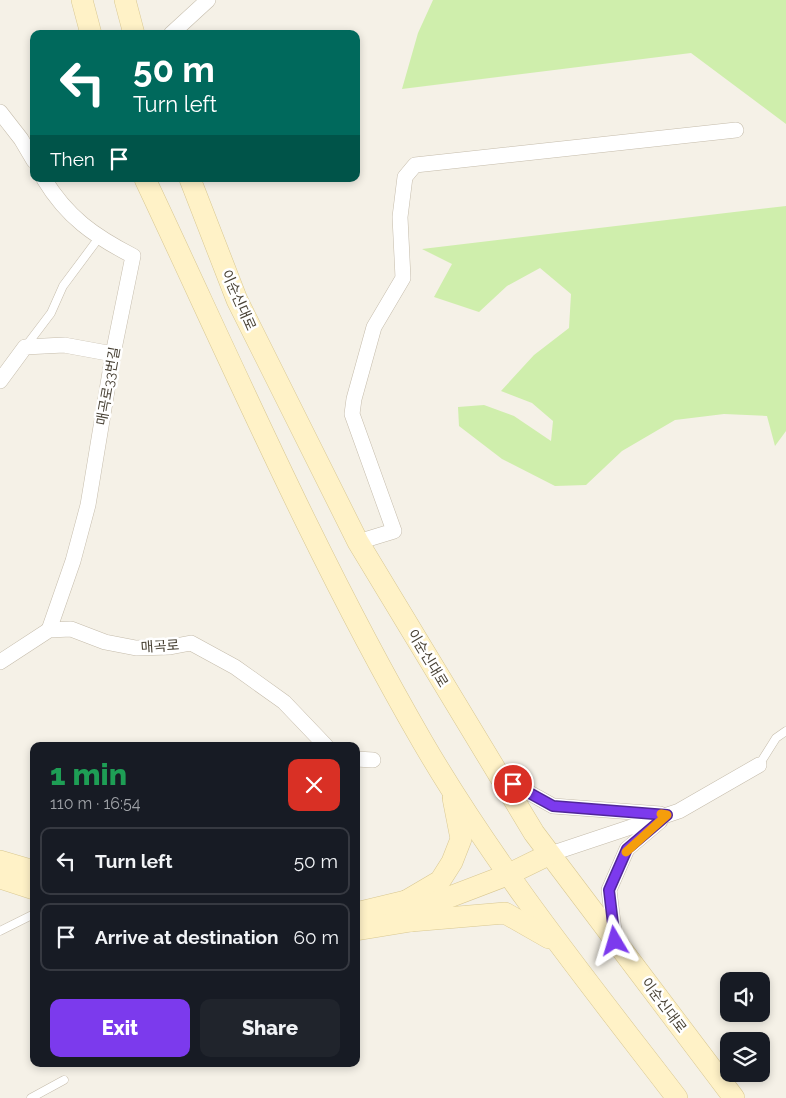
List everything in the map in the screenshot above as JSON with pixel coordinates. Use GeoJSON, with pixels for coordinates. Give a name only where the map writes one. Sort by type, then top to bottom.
{"type":"FeatureCollection","features":[{"type":"Feature","properties":{"kind":"main road"},"geometry":{"type":"LineString","coordinates":[[82,0],[91,30]]}},
{"type":"Feature","properties":{"kind":"main road"},"geometry":{"type":"LineString","coordinates":[[125,0],[133,30]]}},
{"type":"Feature","properties":{"kind":"main road"},"geometry":{"type":"LineString","coordinates":[[146,182],[321,555],[423,742],[507,875],[677,1098]]}},
{"type":"Feature","properties":{"kind":"main road","name":"이순신대로"},"geometry":{"type":"LineString","coordinates":[[191,182],[237,300],[358,542],[534,833],[734,1098]]}},
{"type":"Feature","properties":{"kind":"main road"},"geometry":{"type":"LineString","coordinates":[[414,909],[440,881],[452,862],[461,839],[450,783]]}},
{"type":"Feature","properties":{"kind":"main road"},"geometry":{"type":"LineString","coordinates":[[360,929],[507,875],[550,854]]}},
{"type":"Feature","properties":{"kind":"main road"},"geometry":{"type":"LineString","coordinates":[[0,861],[30,870]]}},
{"type":"Feature","properties":{"kind":"main road"},"geometry":{"type":"LineString","coordinates":[[0,878],[30,888]]}},
{"type":"Feature","properties":{"kind":"main road"},"geometry":{"type":"LineString","coordinates":[[360,912],[414,909],[505,913],[557,942]]}},
{"type":"Feature","properties":{"kind":"street"},"geometry":{"type":"LineString","coordinates":[[175,30],[208,0]]}},
{"type":"Feature","properties":{"kind":"street"},"geometry":{"type":"LineString","coordinates":[[0,112],[28,135]]}},
{"type":"Feature","properties":{"kind":"street"},"geometry":{"type":"LineString","coordinates":[[358,542],[394,532],[352,414],[354,399],[374,327],[403,278],[400,217],[405,177],[415,165],[736,130]]}},
{"type":"Feature","properties":{"kind":"street","name":"매곡로33번길"},"geometry":{"type":"LineString","coordinates":[[46,182],[57,201],[98,238],[133,256],[113,354],[88,505],[73,561],[49,630]]}},
{"type":"Feature","properties":{"kind":"street"},"geometry":{"type":"LineString","coordinates":[[0,381],[25,347],[64,345],[113,354]]}},
{"type":"Feature","properties":{"kind":"street","name":"매곡로"},"geometry":{"type":"LineString","coordinates":[[49,630],[71,629],[105,642],[136,648],[170,648],[191,643],[235,667],[284,702],[322,742]]}},
{"type":"Feature","properties":{"kind":"street"},"geometry":{"type":"LineString","coordinates":[[0,662],[49,630]]}},
{"type":"Feature","properties":{"kind":"street"},"geometry":{"type":"LineString","coordinates":[[360,759],[373,760]]}},
{"type":"Feature","properties":{"kind":"street"},"geometry":{"type":"LineString","coordinates":[[550,854],[679,811],[759,764]]}},
{"type":"Feature","properties":{"kind":"street"},"geometry":{"type":"LineString","coordinates":[[499,776],[553,806],[667,815]]}},
{"type":"Feature","properties":{"kind":"street"},"geometry":{"type":"LineString","coordinates":[[615,941],[609,890],[627,849],[667,815]]}},
{"type":"Feature","properties":{"kind":"lane"},"geometry":{"type":"LineString","coordinates":[[25,347],[51,313],[63,286],[98,238]]}},
{"type":"Feature","properties":{"kind":"lane"},"geometry":{"type":"LineString","coordinates":[[759,764],[776,738],[786,731]]}},
{"type":"Feature","properties":{"kind":"lane"},"geometry":{"type":"LineString","coordinates":[[0,931],[30,916]]}},
{"type":"Feature","properties":{"kind":"lane"},"geometry":{"type":"LineString","coordinates":[[31,1098],[64,1080]]}},
{"type":"Feature","properties":{"kind":"green space"},"geometry":{"type":"Polygon","coordinates":[[[433,0],[786,0],[786,124],[691,53],[402,89],[418,33],[433,0]]]}},
{"type":"Feature","properties":{"kind":"green space"},"geometry":{"type":"Polygon","coordinates":[[[786,206],[786,431],[775,446],[767,416],[724,414],[675,420],[622,451],[586,485],[555,486],[502,459],[459,426],[458,407],[484,405],[514,416],[551,441],[553,421],[532,403],[501,391],[534,355],[569,328],[571,294],[540,268],[507,286],[479,312],[434,297],[452,264],[422,249],[786,206]]]}},
{"type":"Feature","properties":{"kind":"slow traffic"},"geometry":{"type":"LineString","coordinates":[[626,852],[627,849],[667,815],[661,814]]}},
{"type":"Feature","properties":{"kind":"route"},"geometry":{"type":"LineString","coordinates":[[513,784],[553,806],[667,815],[627,849],[609,890],[615,941]]}}]}
